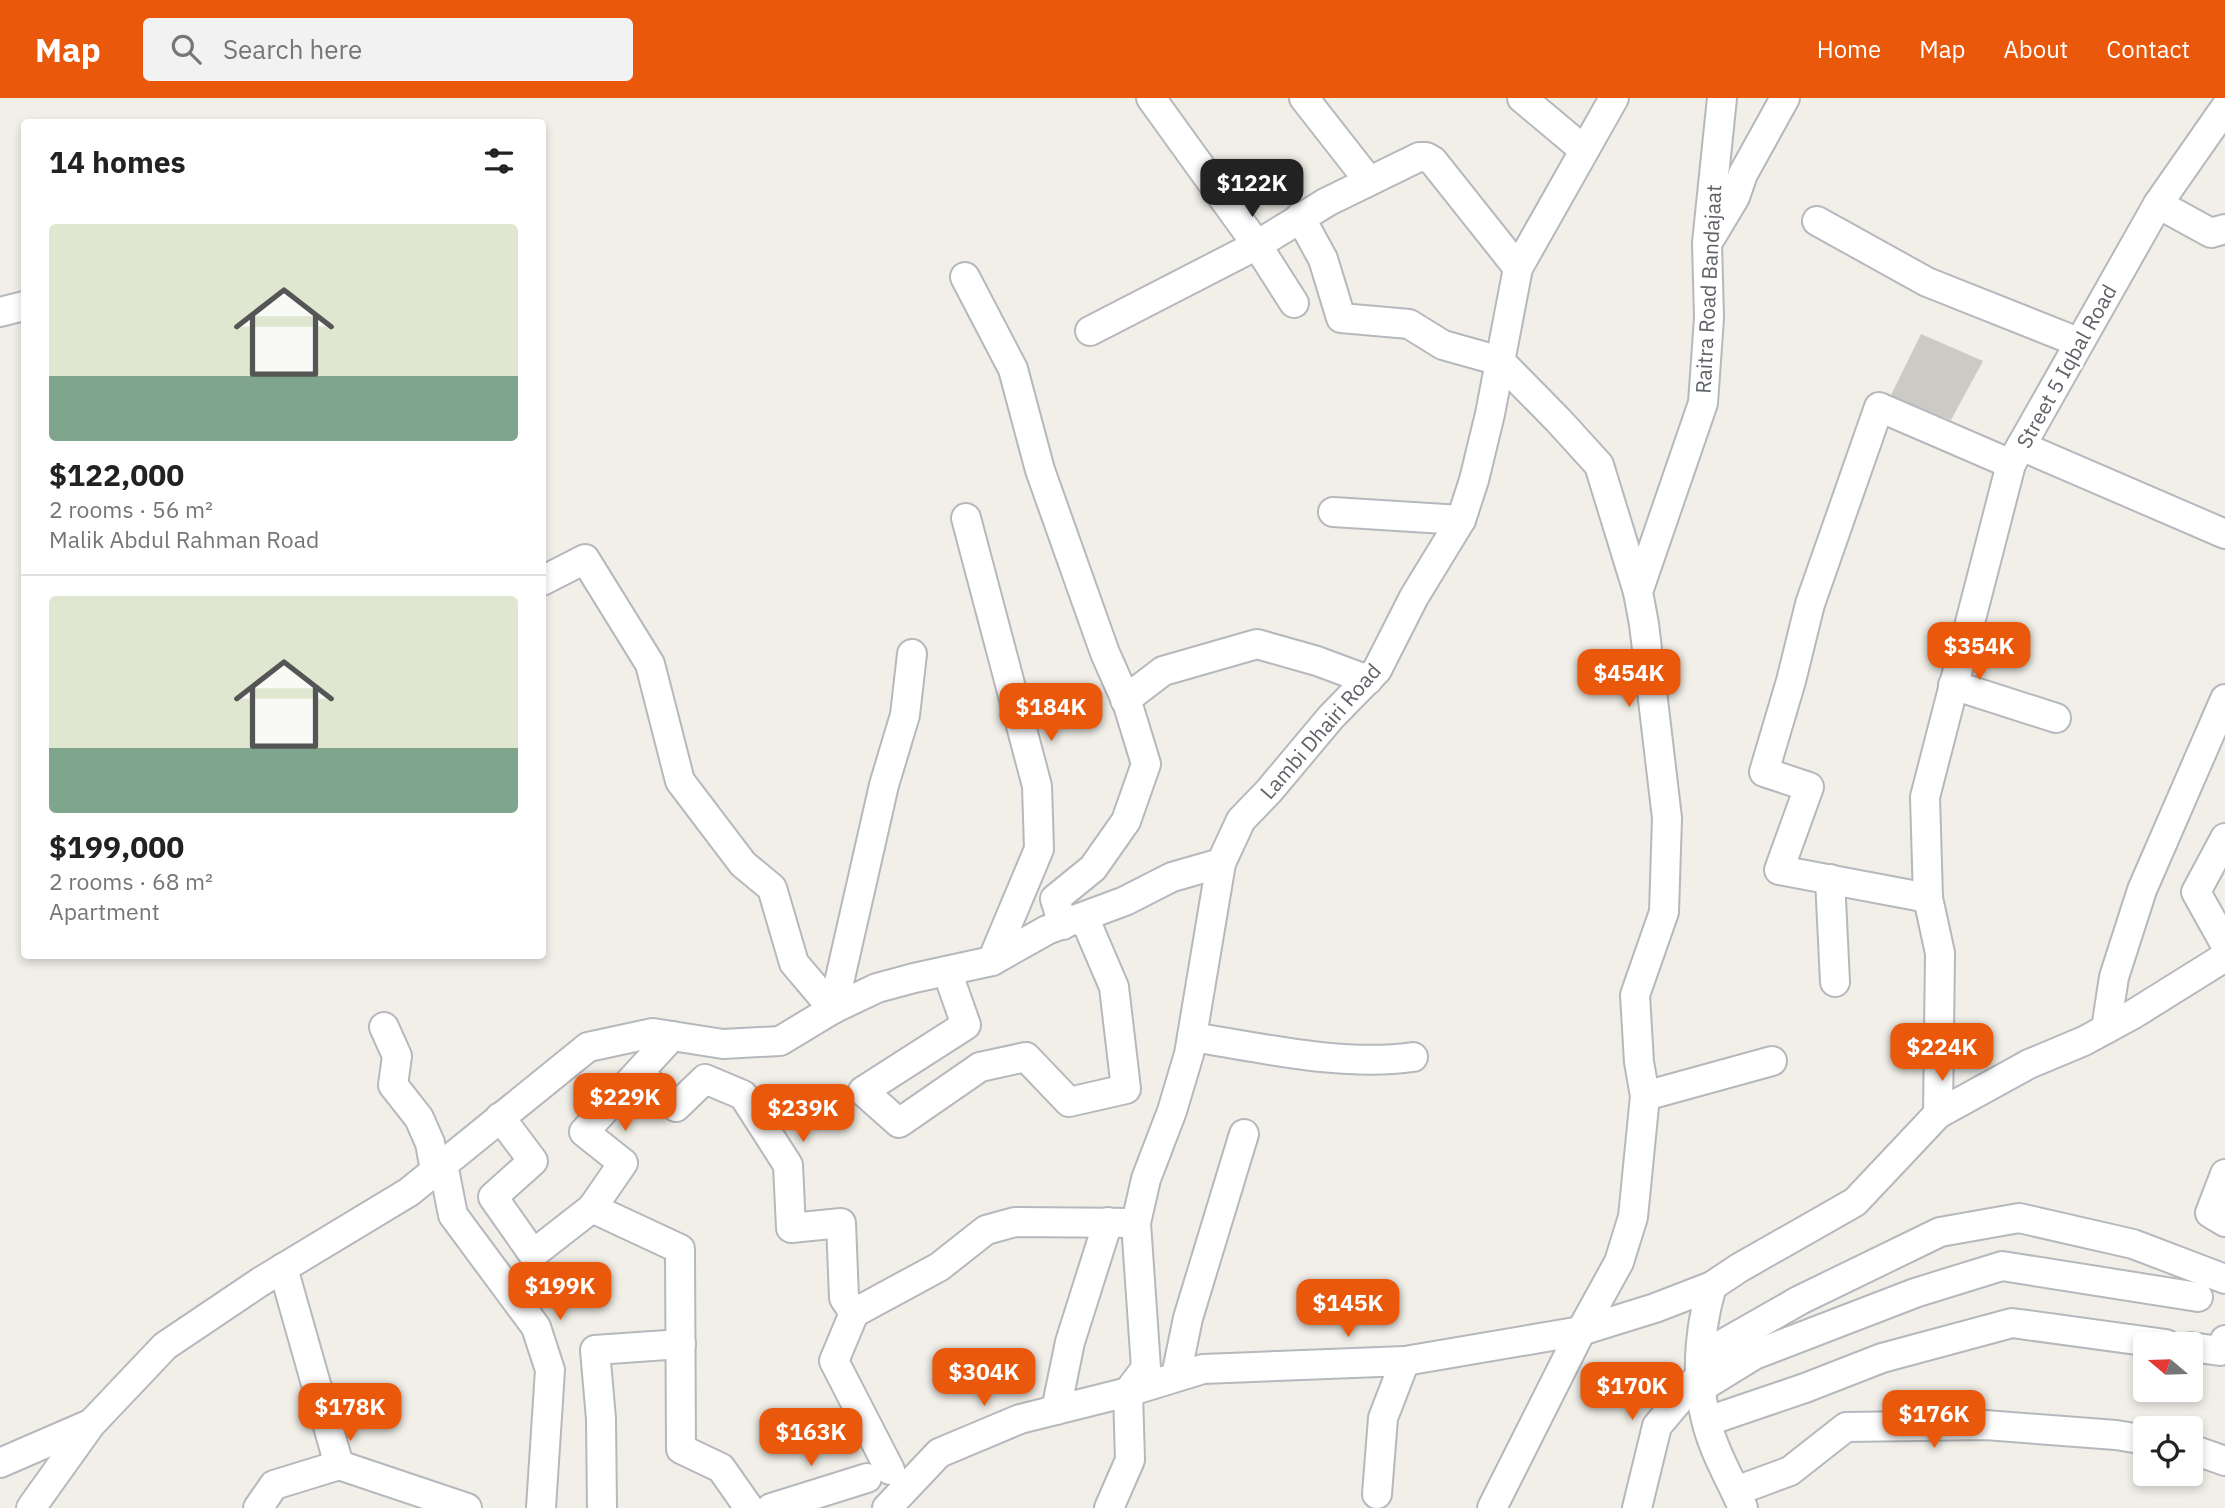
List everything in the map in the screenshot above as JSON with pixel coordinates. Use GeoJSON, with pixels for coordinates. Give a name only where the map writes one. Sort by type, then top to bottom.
{"type":"FeatureCollection","features":[{"type":"Feature","properties":{"kind":"street"},"geometry":{"type":"LineString","coordinates":[[1151,98],[1257,244],[1294,303]]}},
{"type":"Feature","properties":{"kind":"street"},"geometry":{"type":"LineString","coordinates":[[1304,98],[1369,181]]}},
{"type":"Feature","properties":{"kind":"street"},"geometry":{"type":"LineString","coordinates":[[1521,98],[1584,150]]}},
{"type":"Feature","properties":{"kind":"street","name":"Lambi Dhairi Road"},"geometry":{"type":"LineString","coordinates":[[1128,1392],[1146,1368],[1136,1223],[1146,1179],[1172,1111],[1192,1037],[1221,863],[1241,820],[1331,717],[1377,670],[1414,597],[1461,520],[1474,480],[1518,268],[1614,98]]}},
{"type":"Feature","properties":{"kind":"street","name":"Raitra Road Bandajaat"},"geometry":{"type":"LineString","coordinates":[[1492,1508],[1581,1331],[1619,1262],[1633,1217],[1644,1096],[1635,995],[1664,912],[1667,818],[1638,592],[1703,403],[1709,318],[1707,243],[1722,98]]}},
{"type":"Feature","properties":{"kind":"street"},"geometry":{"type":"LineString","coordinates":[[1707,243],[1735,197],[1743,174],[1785,98]]}},
{"type":"Feature","properties":{"kind":"street","name":"Street 5 Iqbal Road"},"geometry":{"type":"LineString","coordinates":[[1830,879],[1779,870],[1809,787],[1764,772],[1810,604],[1880,407],[2016,455],[2158,204],[2225,108]]}},
{"type":"Feature","properties":{"kind":"street"},"geometry":{"type":"LineString","coordinates":[[1090,331],[1257,244],[1300,217],[1419,157],[1433,160],[1518,268]]}},
{"type":"Feature","properties":{"kind":"street"},"geometry":{"type":"LineString","coordinates":[[2158,204],[2211,233],[2225,229]]}},
{"type":"Feature","properties":{"kind":"street"},"geometry":{"type":"LineString","coordinates":[[1300,217],[1323,259],[1341,318],[1409,324],[1443,345],[1500,361],[1599,465],[1638,592]]}},
{"type":"Feature","properties":{"kind":"street"},"geometry":{"type":"LineString","coordinates":[[1817,221],[1927,282],[2078,342]]}},
{"type":"Feature","properties":{"kind":"street"},"geometry":{"type":"LineString","coordinates":[[947,971],[966,1025],[863,1091],[899,1123],[980,1067],[1026,1057],[1069,1102],[1126,1089],[1114,987],[1074,921],[1055,899],[1093,868],[1126,821],[1146,764],[1040,470],[1013,369],[965,277]]}},
{"type":"Feature","properties":{"kind":"street"},"geometry":{"type":"LineString","coordinates":[[0,312],[21,307]]}},
{"type":"Feature","properties":{"kind":"street"},"geometry":{"type":"LineString","coordinates":[[1938,1114],[1940,953],[1928,898],[1925,797],[2016,455],[2225,534]]}},
{"type":"Feature","properties":{"kind":"street"},"geometry":{"type":"LineString","coordinates":[[1333,512],[1461,520]]}},
{"type":"Feature","properties":{"kind":"street"},"geometry":{"type":"LineString","coordinates":[[967,518],[1037,786],[1039,849],[992,961]]}},
{"type":"Feature","properties":{"kind":"street"},"geometry":{"type":"LineString","coordinates":[[546,579],[585,559],[650,664],[680,781],[743,864],[772,888],[794,963],[833,1009]]}},
{"type":"Feature","properties":{"kind":"street"},"geometry":{"type":"LineString","coordinates":[[1125,700],[1163,671],[1257,644],[1317,661],[1368,680]]}},
{"type":"Feature","properties":{"kind":"street"},"geometry":{"type":"LineString","coordinates":[[833,1009],[884,786],[905,715],[912,654]]}},
{"type":"Feature","properties":{"kind":"street"},"geometry":{"type":"LineString","coordinates":[[1953,685],[2056,718]]}},
{"type":"Feature","properties":{"kind":"street"},"geometry":{"type":"LineString","coordinates":[[2106,1029],[2114,978],[2142,890],[2225,698]]}},
{"type":"Feature","properties":{"kind":"street"},"geometry":{"type":"LineString","coordinates":[[2225,838],[2196,892],[2225,944]]}},
{"type":"Feature","properties":{"kind":"street"},"geometry":{"type":"LineString","coordinates":[[32,1508],[91,1424],[165,1346],[283,1268],[409,1192],[588,1047],[653,1033],[723,1044],[780,1041],[833,1009],[877,988],[992,961],[1047,930],[1125,901],[1172,877],[1221,863]]}},
{"type":"Feature","properties":{"kind":"street"},"geometry":{"type":"LineString","coordinates":[[1835,982],[1830,879],[1928,898]]}},
{"type":"Feature","properties":{"kind":"street"},"geometry":{"type":"LineString","coordinates":[[887,1508],[939,1453],[1020,1419],[1128,1392],[1176,1376],[1203,1369],[1405,1361],[1581,1331],[1655,1308],[1712,1286],[1855,1202],[1938,1114],[2029,1064],[2106,1029],[2225,957]]}},
{"type":"Feature","properties":{"kind":"street"},"geometry":{"type":"LineString","coordinates":[[384,1027],[397,1056],[393,1084],[419,1118],[439,1167],[453,1215],[536,1327],[550,1370],[541,1508]]}},
{"type":"Feature","properties":{"kind":"street"},"geometry":{"type":"LineString","coordinates":[[500,1117],[533,1161],[493,1197],[533,1254],[592,1208],[623,1163],[584,1132],[672,1036]]}},
{"type":"Feature","properties":{"kind":"street"},"geometry":{"type":"LineString","coordinates":[[1192,1037],[1316,1056],[1392,1060],[1413,1058]]}},
{"type":"Feature","properties":{"kind":"street"},"geometry":{"type":"LineString","coordinates":[[1644,1096],[1772,1061]]}},
{"type":"Feature","properties":{"kind":"street"},"geometry":{"type":"LineString","coordinates":[[639,1073],[676,1107],[705,1079],[743,1095],[788,1166],[791,1228],[841,1223],[844,1298],[853,1313]]}},
{"type":"Feature","properties":{"kind":"street"},"geometry":{"type":"LineString","coordinates":[[1176,1376],[1188,1318],[1244,1134]]}},
{"type":"Feature","properties":{"kind":"street"},"geometry":{"type":"LineString","coordinates":[[2225,1174],[2210,1213],[2225,1222]]}},
{"type":"Feature","properties":{"kind":"street"},"geometry":{"type":"LineString","coordinates":[[592,1208],[680,1250],[681,1449],[721,1468],[749,1508]]}},
{"type":"Feature","properties":{"kind":"street"},"geometry":{"type":"LineString","coordinates":[[1637,1508],[1657,1426],[1701,1373],[1800,1300],[1940,1233],[2019,1219],[2133,1244],[2225,1279]]}},
{"type":"Feature","properties":{"kind":"street"},"geometry":{"type":"LineString","coordinates":[[771,1508],[879,1474],[834,1361],[853,1313],[939,1267],[986,1230],[1015,1222],[1136,1223]]}},
{"type":"Feature","properties":{"kind":"street"},"geometry":{"type":"LineString","coordinates":[[1056,1410],[1070,1342],[1108,1222]]}},
{"type":"Feature","properties":{"kind":"street"},"geometry":{"type":"LineString","coordinates":[[1701,1373],[1915,1293],[2001,1266],[2197,1297]]}},
{"type":"Feature","properties":{"kind":"street"},"geometry":{"type":"LineString","coordinates":[[283,1268],[339,1465]]}},
{"type":"Feature","properties":{"kind":"street"},"geometry":{"type":"LineString","coordinates":[[1712,1286],[1702,1327],[1701,1373],[1713,1444],[1740,1500],[1790,1471],[1846,1427],[1985,1425],[2133,1437]]}},
{"type":"Feature","properties":{"kind":"street"},"geometry":{"type":"LineString","coordinates":[[1708,1421],[1882,1359],[2012,1323],[2133,1340]]}},
{"type":"Feature","properties":{"kind":"street"},"geometry":{"type":"LineString","coordinates":[[602,1508],[601,1419],[595,1350],[681,1344]]}},
{"type":"Feature","properties":{"kind":"street"},"geometry":{"type":"LineString","coordinates":[[2203,1347],[2223,1348]]}},
{"type":"Feature","properties":{"kind":"street"},"geometry":{"type":"LineString","coordinates":[[1377,1494],[1383,1418],[1405,1361]]}},
{"type":"Feature","properties":{"kind":"street"},"geometry":{"type":"LineString","coordinates":[[1110,1508],[1130,1460],[1128,1392]]}},
{"type":"Feature","properties":{"kind":"street"},"geometry":{"type":"LineString","coordinates":[[0,1464],[91,1424]]}},
{"type":"Feature","properties":{"kind":"street"},"geometry":{"type":"LineString","coordinates":[[2203,1453],[2225,1461]]}},
{"type":"Feature","properties":{"kind":"street"},"geometry":{"type":"LineString","coordinates":[[258,1508],[274,1485],[339,1465],[467,1508]]}},
{"type":"Feature","properties":{"kind":"building"},"geometry":{"type":"Polygon","coordinates":[[[1921,334],[1983,361],[1951,420],[1890,397],[1921,334]]]}}]}
